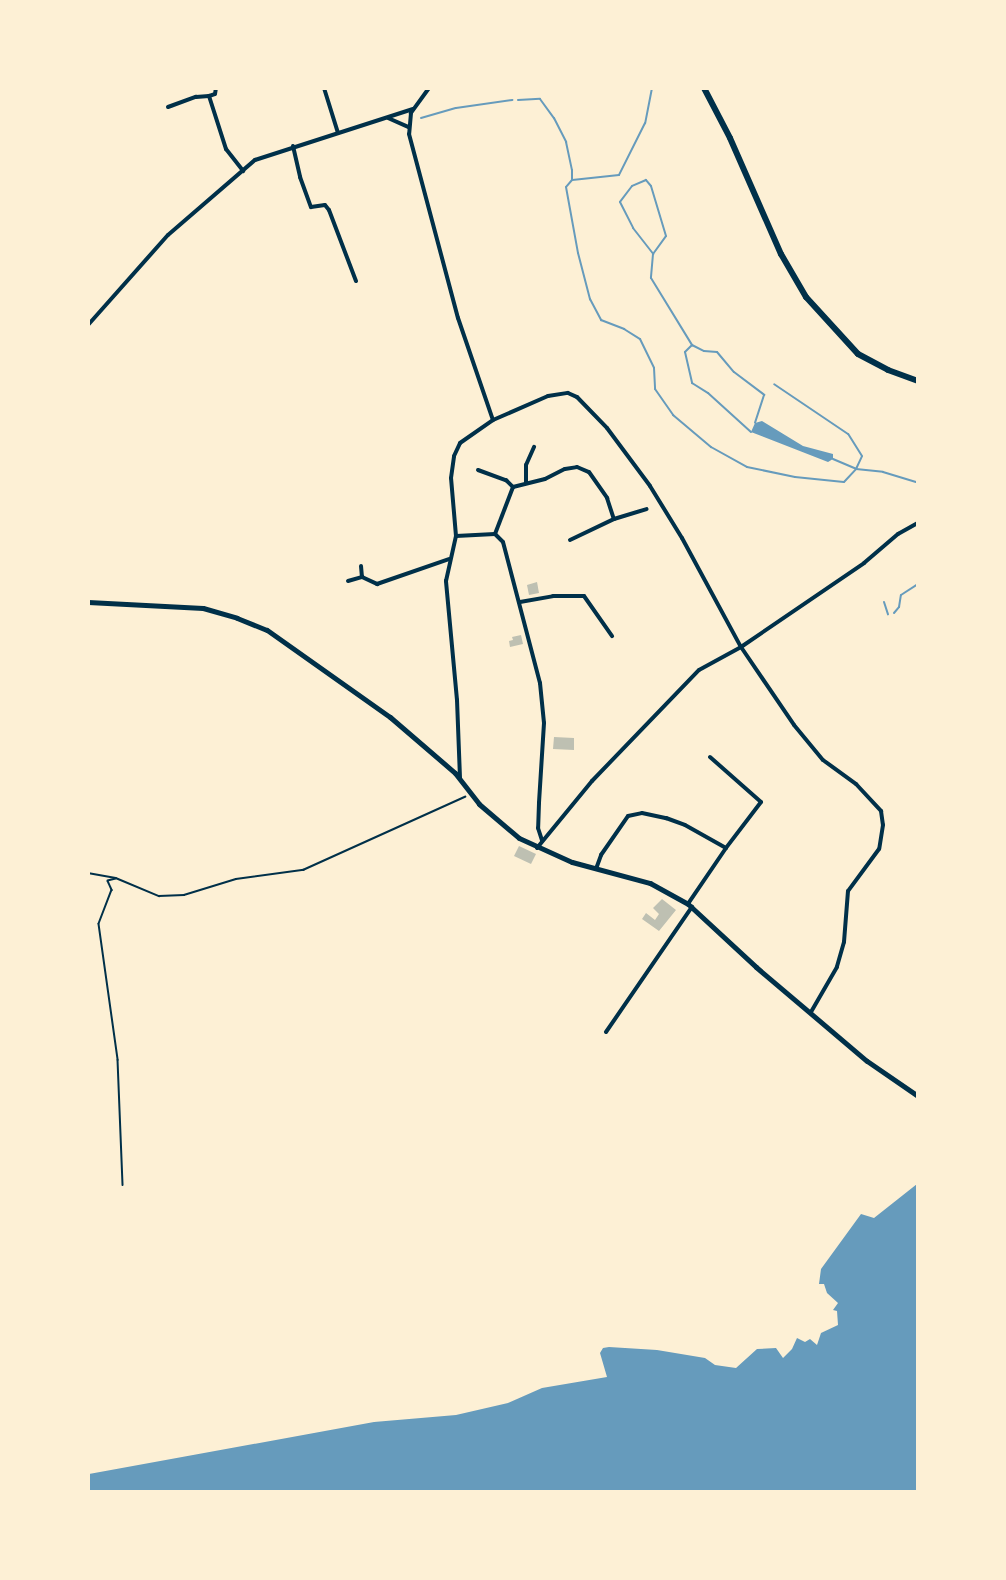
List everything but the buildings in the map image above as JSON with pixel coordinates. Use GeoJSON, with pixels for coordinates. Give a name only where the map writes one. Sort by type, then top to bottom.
{"type":"FeatureCollection","features":[{"type":"Feature","properties":{"kind":"main road"},"geometry":{"type":"LineString","coordinates":[[704,88],[730,138],[781,254],[806,297],[858,354],[888,370],[918,381]]}},
{"type":"Feature","properties":{"kind":"street"},"geometry":{"type":"LineString","coordinates":[[168,107],[215,94],[216,88]]}},
{"type":"Feature","properties":{"kind":"street"},"geometry":{"type":"LineString","coordinates":[[324,88],[338,133]]}},
{"type":"Feature","properties":{"kind":"street"},"geometry":{"type":"LineString","coordinates":[[429,88],[414,107],[408,128],[458,318],[493,420]]}},
{"type":"Feature","properties":{"kind":"street"},"geometry":{"type":"LineString","coordinates":[[209,96],[226,149],[243,171]]}},
{"type":"Feature","properties":{"kind":"street"},"geometry":{"type":"LineString","coordinates":[[88,325],[168,235],[255,160],[293,146],[387,118],[414,107]]}},
{"type":"Feature","properties":{"kind":"street"},"geometry":{"type":"LineString","coordinates":[[387,118],[408,128]]}},
{"type":"Feature","properties":{"kind":"street"},"geometry":{"type":"LineString","coordinates":[[293,146],[300,177],[311,207],[317,208],[325,205],[329,210],[356,281]]}},
{"type":"Feature","properties":{"kind":"street"},"geometry":{"type":"LineString","coordinates":[[460,778],[457,708],[446,581],[456,536],[451,478],[454,456],[460,443],[493,420],[561,392],[577,397],[607,428],[650,486],[682,538],[741,647],[794,725],[823,760],[856,784],[881,811],[883,825],[879,849],[848,891],[844,942],[837,968],[810,1012]]}},
{"type":"Feature","properties":{"kind":"street"},"geometry":{"type":"LineString","coordinates":[[526,482],[526,465],[534,447]]}},
{"type":"Feature","properties":{"kind":"street"},"geometry":{"type":"LineString","coordinates":[[495,534],[513,487],[545,479],[565,469],[578,467],[589,472],[596,480],[607,498],[614,519]]}},
{"type":"Feature","properties":{"kind":"street"},"geometry":{"type":"LineString","coordinates":[[478,470],[506,480],[513,487]]}},
{"type":"Feature","properties":{"kind":"street"},"geometry":{"type":"LineString","coordinates":[[570,540],[614,519],[647,509]]}},
{"type":"Feature","properties":{"kind":"street"},"geometry":{"type":"LineString","coordinates":[[537,848],[630,740],[699,670],[741,647],[864,563],[898,534],[918,523]]}},
{"type":"Feature","properties":{"kind":"street"},"geometry":{"type":"LineString","coordinates":[[456,536],[495,534],[503,542],[520,602],[540,683],[544,723],[538,828],[542,840]]}},
{"type":"Feature","properties":{"kind":"street"},"geometry":{"type":"LineString","coordinates":[[348,581],[362,577],[377,584],[450,559]]}},
{"type":"Feature","properties":{"kind":"street"},"geometry":{"type":"LineString","coordinates":[[361,566],[362,577]]}},
{"type":"Feature","properties":{"kind":"street"},"geometry":{"type":"LineString","coordinates":[[520,602],[553,596],[584,596],[612,636]]}},
{"type":"Feature","properties":{"kind":"street"},"geometry":{"type":"LineString","coordinates":[[88,602],[203,608],[248,621],[299,651],[390,717],[460,778],[471,795],[500,824],[537,848],[596,869],[650,883],[690,905],[756,967],[867,1061],[918,1096]]}},
{"type":"Feature","properties":{"kind":"street"},"geometry":{"type":"LineString","coordinates":[[606,1032],[726,848],[761,802],[710,757]]}},
{"type":"Feature","properties":{"kind":"street"},"geometry":{"type":"LineString","coordinates":[[596,869],[601,855],[628,816],[635,813],[666,818],[685,825],[726,848]]}},
{"type":"Feature","properties":{"kind":"path"},"geometry":{"type":"LineString","coordinates":[[88,873],[117,878],[159,896],[184,895],[236,879],[303,870],[471,795]]}},
{"type":"Feature","properties":{"kind":"path"},"geometry":{"type":"LineString","coordinates":[[117,878],[108,881],[112,890],[99,924],[118,1060],[123,1185]]}},
{"type":"Feature","properties":{"kind":"water"},"geometry":{"type":"Polygon","coordinates":[[[762,421],[803,446],[833,454],[833,459],[828,462],[751,432],[755,423],[762,421]]]}},
{"type":"Feature","properties":{"kind":"water"},"geometry":{"type":"Polygon","coordinates":[[[917,1184],[917,1491],[89,1491],[89,1474],[374,1422],[456,1415],[508,1403],[542,1388],[607,1377],[600,1353],[603,1348],[657,1350],[705,1358],[715,1365],[736,1368],[757,1349],[776,1348],[783,1358],[792,1349],[797,1338],[805,1342],[810,1339],[817,1345],[821,1333],[838,1325],[837,1311],[833,1310],[838,1303],[827,1293],[824,1284],[819,1284],[821,1269],[861,1214],[874,1218],[917,1184]]]}},
{"type":"Feature","properties":{"kind":"waterway"},"geometry":{"type":"LineString","coordinates":[[652,88],[645,123],[619,175],[572,180],[566,187],[578,253],[590,299],[601,320],[624,329],[640,339],[654,368],[655,389],[673,415],[711,447],[747,467],[795,477],[844,482],[856,469],[862,456],[848,434],[774,384]]}},
{"type":"Feature","properties":{"kind":"waterway"},"geometry":{"type":"LineString","coordinates":[[518,100],[540,99],[554,118],[566,142],[572,180]]}},
{"type":"Feature","properties":{"kind":"waterway"},"geometry":{"type":"LineString","coordinates":[[421,118],[456,108],[512,100]]}},
{"type":"Feature","properties":{"kind":"waterway"},"geometry":{"type":"LineString","coordinates":[[653,254],[666,236],[651,186],[646,180],[632,186],[620,202],[633,228],[653,254],[651,278],[692,345],[704,351],[717,352],[734,372],[764,395],[755,423]]}},
{"type":"Feature","properties":{"kind":"waterway"},"geometry":{"type":"LineString","coordinates":[[692,345],[685,352],[692,383],[708,393],[751,432]]}},
{"type":"Feature","properties":{"kind":"waterway"},"geometry":{"type":"LineString","coordinates":[[833,459],[856,469],[883,472],[918,483]]}},
{"type":"Feature","properties":{"kind":"waterway"},"geometry":{"type":"LineString","coordinates":[[894,613],[899,607],[901,595],[918,584]]}},
{"type":"Feature","properties":{"kind":"waterway"},"geometry":{"type":"LineString","coordinates":[[884,602],[888,614]]}}]}
